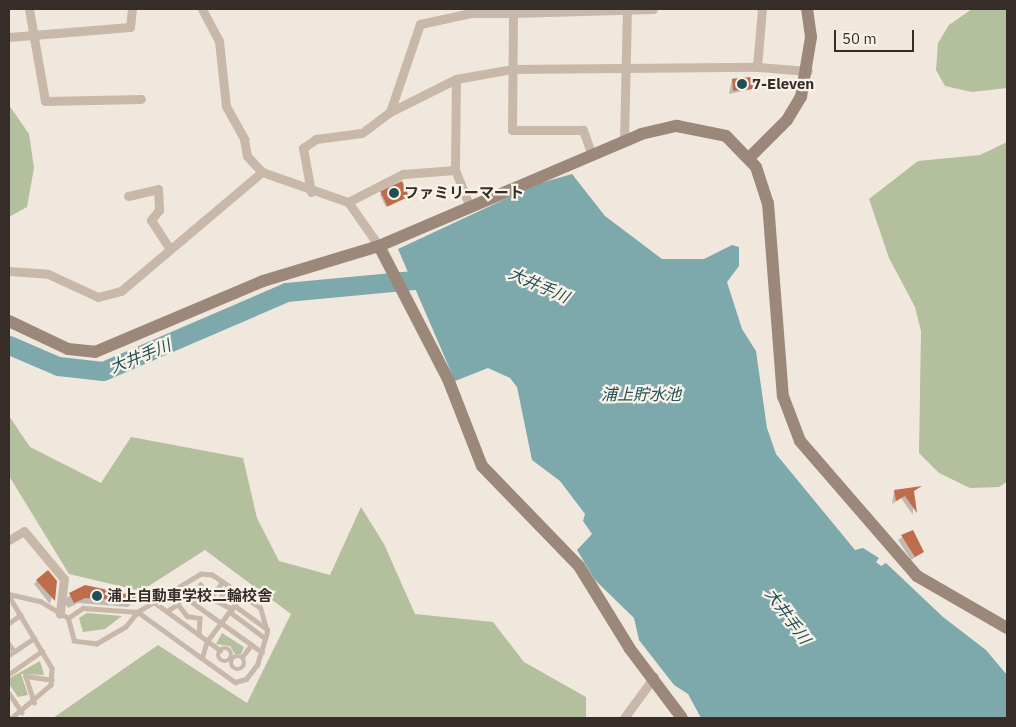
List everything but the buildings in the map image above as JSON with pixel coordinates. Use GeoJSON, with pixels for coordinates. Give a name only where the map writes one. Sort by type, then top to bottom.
{"type":"FeatureCollection","features":[{"type":"Feature","properties":{"kind":"street"},"geometry":{"type":"LineString","coordinates":[[29,9],[31,34],[42,70],[45,101],[141,99]]}},
{"type":"Feature","properties":{"kind":"street"},"geometry":{"type":"LineString","coordinates":[[9,37],[130,27],[132,9]]}},
{"type":"Feature","properties":{"kind":"street"},"geometry":{"type":"LineString","coordinates":[[202,9],[219,41],[226,106],[244,139],[247,156],[262,172],[311,192],[348,202],[379,246],[448,379],[482,466],[579,566],[630,648],[654,677],[682,718]]}},
{"type":"Feature","properties":{"kind":"street"},"geometry":{"type":"LineString","coordinates":[[390,112],[420,24],[471,13],[627,12],[653,9]]}},
{"type":"Feature","properties":{"kind":"street"},"geometry":{"type":"LineString","coordinates":[[757,67],[762,9]]}},
{"type":"Feature","properties":{"kind":"street"},"geometry":{"type":"LineString","coordinates":[[750,158],[786,120],[801,97],[808,71],[811,37],[807,9]]}},
{"type":"Feature","properties":{"kind":"street"},"geometry":{"type":"LineString","coordinates":[[624,141],[627,12]]}},
{"type":"Feature","properties":{"kind":"street"},"geometry":{"type":"LineString","coordinates":[[513,13],[512,130],[583,130],[592,155]]}},
{"type":"Feature","properties":{"kind":"street"},"geometry":{"type":"LineString","coordinates":[[311,192],[303,148],[316,139],[362,133],[390,112],[456,79],[512,69],[625,70],[757,67],[808,71]]}},
{"type":"Feature","properties":{"kind":"street"},"geometry":{"type":"LineString","coordinates":[[456,79],[455,170],[470,207]]}},
{"type":"Feature","properties":{"kind":"street"},"geometry":{"type":"LineString","coordinates":[[9,321],[68,349],[95,352],[262,281],[379,246],[624,141],[659,128],[694,126],[726,136],[750,158],[768,203],[783,396],[800,441],[917,576],[1007,628]]}},
{"type":"Feature","properties":{"kind":"street"},"geometry":{"type":"LineString","coordinates":[[348,202],[403,174],[455,170]]}},
{"type":"Feature","properties":{"kind":"street"},"geometry":{"type":"LineString","coordinates":[[9,271],[48,274],[98,297],[120,291],[262,172]]}},
{"type":"Feature","properties":{"kind":"street"},"geometry":{"type":"LineString","coordinates":[[128,196],[158,189],[159,210],[151,220],[170,249]]}},
{"type":"Feature","properties":{"kind":"street"},"geometry":{"type":"LineString","coordinates":[[9,540],[24,531],[64,579],[64,616]]}},
{"type":"Feature","properties":{"kind":"street"},"geometry":{"type":"LineString","coordinates":[[624,718],[654,677]]}},
{"type":"Feature","properties":{"kind":"lane"},"geometry":{"type":"LineString","coordinates":[[9,595],[40,601],[64,616],[74,640],[97,644],[126,627],[138,612],[201,574],[222,582],[260,608],[267,629],[262,652],[249,675],[235,682],[138,612],[84,608],[64,616]]}},
{"type":"Feature","properties":{"kind":"lane"},"geometry":{"type":"LineString","coordinates":[[192,602],[200,585],[213,595],[222,582]]}},
{"type":"Feature","properties":{"kind":"lane"},"geometry":{"type":"LineString","coordinates":[[184,607],[203,594],[216,603],[228,586]]}},
{"type":"Feature","properties":{"kind":"lane"},"geometry":{"type":"LineString","coordinates":[[175,590],[262,652]]}},
{"type":"Feature","properties":{"kind":"lane"},"geometry":{"type":"LineString","coordinates":[[9,595],[52,668],[52,680],[34,704],[12,718]]}},
{"type":"Feature","properties":{"kind":"lane"},"geometry":{"type":"LineString","coordinates":[[202,658],[207,641],[242,595]]}},
{"type":"Feature","properties":{"kind":"lane"},"geometry":{"type":"LineString","coordinates":[[219,599],[267,629]]}},
{"type":"Feature","properties":{"kind":"lane"},"geometry":{"type":"LineString","coordinates":[[154,602],[220,650],[231,649],[234,669],[243,667]]}},
{"type":"Feature","properties":{"kind":"lane"},"geometry":{"type":"LineString","coordinates":[[167,611],[175,604],[184,607]]}},
{"type":"Feature","properties":{"kind":"lane"},"geometry":{"type":"LineString","coordinates":[[184,607],[187,616],[203,621],[199,634]]}},
{"type":"Feature","properties":{"kind":"lane"},"geometry":{"type":"LineString","coordinates":[[9,608],[16,609]]}},
{"type":"Feature","properties":{"kind":"lane"},"geometry":{"type":"LineString","coordinates":[[232,608],[265,638]]}},
{"type":"Feature","properties":{"kind":"lane"},"geometry":{"type":"LineString","coordinates":[[9,623],[20,615]]}},
{"type":"Feature","properties":{"kind":"lane"},"geometry":{"type":"LineString","coordinates":[[9,655],[34,638]]}},
{"type":"Feature","properties":{"kind":"lane"},"geometry":{"type":"LineString","coordinates":[[9,644],[14,651]]}},
{"type":"Feature","properties":{"kind":"lane"},"geometry":{"type":"LineString","coordinates":[[220,650],[221,661],[242,657],[252,645]]}},
{"type":"Feature","properties":{"kind":"lane"},"geometry":{"type":"LineString","coordinates":[[9,674],[42,651]]}},
{"type":"Feature","properties":{"kind":"lane"},"geometry":{"type":"LineString","coordinates":[[242,657],[243,667],[249,675]]}},
{"type":"Feature","properties":{"kind":"lane"},"geometry":{"type":"LineString","coordinates":[[34,704],[24,676],[52,680]]}},
{"type":"Feature","properties":{"kind":"lane"},"geometry":{"type":"LineString","coordinates":[[9,693],[22,712]]}},
{"type":"Feature","properties":{"kind":"green space"},"geometry":{"type":"Polygon","coordinates":[[[972,9],[1007,9],[1007,88],[972,92],[945,86],[936,70],[938,43],[949,25],[972,9]]]}},
{"type":"Feature","properties":{"kind":"green space"},"geometry":{"type":"Polygon","coordinates":[[[9,105],[29,134],[34,168],[27,207],[9,217],[9,105]]]}},
{"type":"Feature","properties":{"kind":"green space"},"geometry":{"type":"Polygon","coordinates":[[[1007,142],[1007,482],[999,487],[970,488],[939,473],[919,453],[921,331],[915,307],[889,258],[869,199],[918,161],[980,155],[1007,142]]]}},
{"type":"Feature","properties":{"kind":"green space"},"geometry":{"type":"Polygon","coordinates":[[[9,416],[30,447],[101,483],[131,437],[243,458],[257,518],[279,561],[330,575],[361,507],[384,544],[415,614],[493,622],[524,662],[586,697],[586,718],[53,718],[158,645],[247,703],[291,614],[205,550],[141,591],[69,574],[9,476],[9,416]]]}},
{"type":"Feature","properties":{"kind":"green space"},"geometry":{"type":"Polygon","coordinates":[[[87,613],[122,616],[105,629],[83,632],[79,618],[87,613]]]}},
{"type":"Feature","properties":{"kind":"green space"},"geometry":{"type":"Polygon","coordinates":[[[222,633],[244,647],[241,654],[235,654],[230,646],[216,644],[222,633]]]}},
{"type":"Feature","properties":{"kind":"green space"},"geometry":{"type":"Polygon","coordinates":[[[40,661],[44,675],[21,674],[28,695],[18,697],[9,684],[10,678],[40,661]]]}},
{"type":"Feature","properties":{"kind":"water","name":"浦上貯水池"},"geometry":{"type":"Polygon","coordinates":[[[572,174],[605,216],[662,259],[704,259],[732,245],[739,247],[739,266],[727,282],[742,329],[756,351],[767,428],[776,454],[855,550],[863,548],[879,558],[876,562],[881,566],[886,563],[943,617],[986,650],[1007,675],[1007,718],[701,718],[688,694],[674,685],[639,640],[634,618],[595,580],[577,550],[592,534],[583,521],[585,514],[560,481],[532,460],[517,387],[510,378],[488,368],[455,381],[398,249],[537,184],[572,174]]]}},
{"type":"Feature","properties":{"kind":"waterway","name":"大井手川"},"geometry":{"type":"LineString","coordinates":[[9,345],[58,366],[103,371],[286,292],[413,280],[435,272]]}},
{"type":"Feature","properties":{"kind":"place","name":"7-Eleven"},"geometry":{"type":"Point","coordinates":[742,84]}},
{"type":"Feature","properties":{"kind":"place","name":"ファミリーマート"},"geometry":{"type":"Point","coordinates":[394,193]}},
{"type":"Feature","properties":{"kind":"place","name":"浦上自動車学校二輪校舎"},"geometry":{"type":"Point","coordinates":[97,596]}}]}
